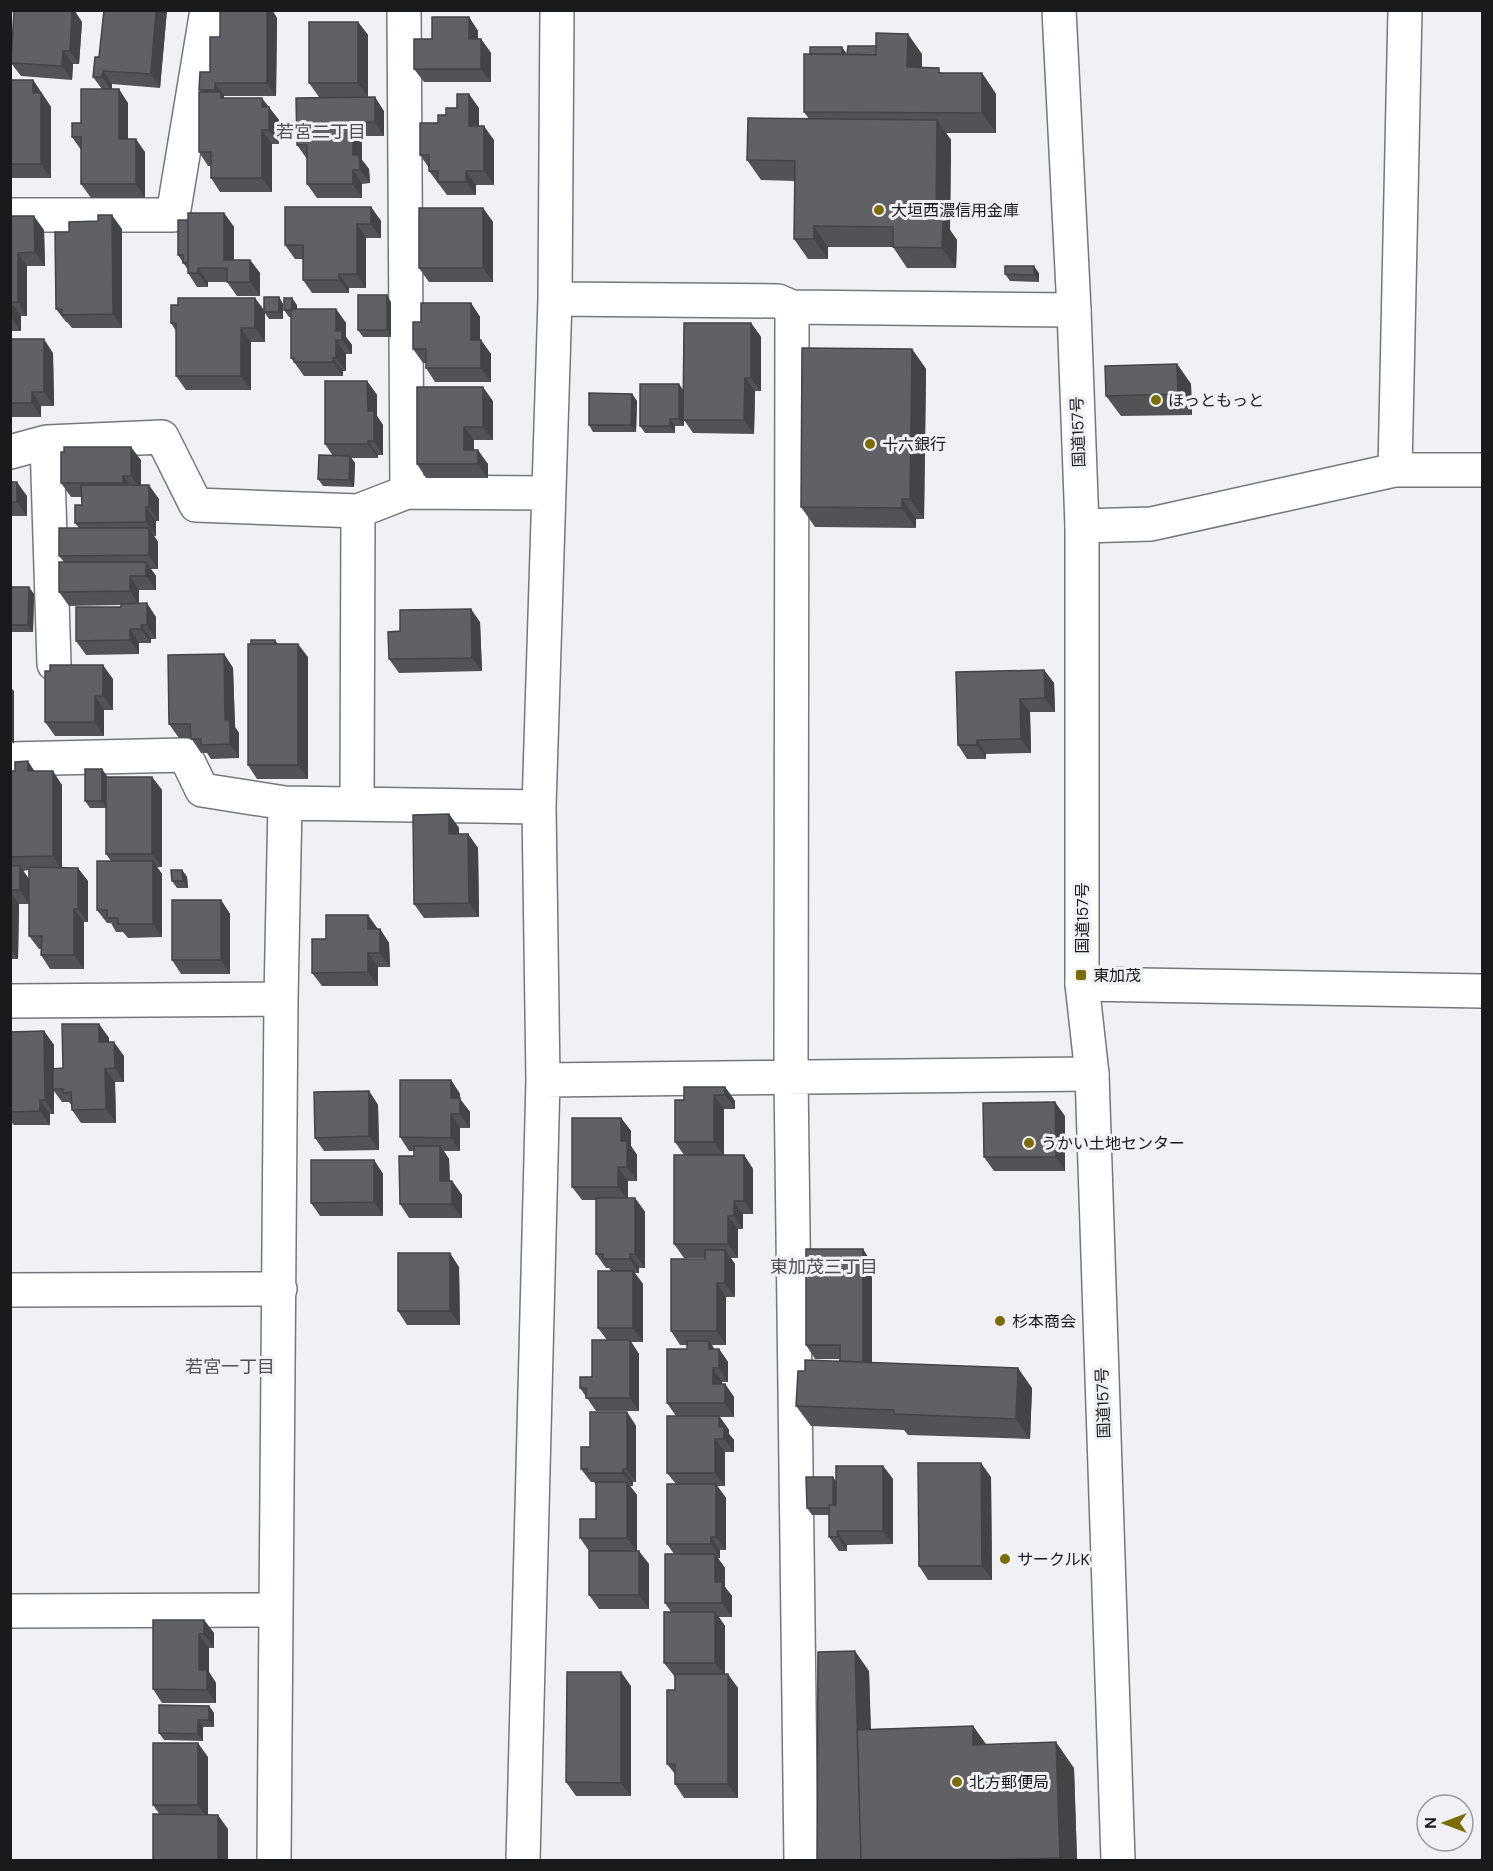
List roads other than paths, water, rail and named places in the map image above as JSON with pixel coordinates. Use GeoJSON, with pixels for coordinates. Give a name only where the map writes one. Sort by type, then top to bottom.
{"type":"FeatureCollection","features":[{"type":"Feature","properties":{"kind":"main road"},"geometry":{"type":"LineString","coordinates":[[10,215],[173,215],[207,10]]}},
{"type":"Feature","properties":{"kind":"main road"},"geometry":{"type":"LineString","coordinates":[[404,10],[407,492]]}},
{"type":"Feature","properties":{"kind":"main road"},"geometry":{"type":"LineString","coordinates":[[523,1860],[543,1080],[539,807],[555,299],[557,10]]}},
{"type":"Feature","properties":{"kind":"main road","name":"国道157号"},"geometry":{"type":"LineString","coordinates":[[1059,10],[1082,526],[1082,984],[1092,1074],[1118,1860]]}},
{"type":"Feature","properties":{"kind":"main road"},"geometry":{"type":"LineString","coordinates":[[1395,470],[1406,10]]}},
{"type":"Feature","properties":{"kind":"main road"},"geometry":{"type":"LineString","coordinates":[[555,299],[778,301],[792,307],[1074,310]]}},
{"type":"Feature","properties":{"kind":"main road"},"geometry":{"type":"LineString","coordinates":[[792,307],[791,1076],[801,1860]]}},
{"type":"Feature","properties":{"kind":"main road"},"geometry":{"type":"LineString","coordinates":[[10,452],[46,442],[162,437],[196,505],[358,512],[407,492],[549,493]]}},
{"type":"Feature","properties":{"kind":"main road"},"geometry":{"type":"LineString","coordinates":[[46,442],[54,664]]}},
{"type":"Feature","properties":{"kind":"main road"},"geometry":{"type":"LineString","coordinates":[[1082,526],[1151,524],[1395,470],[1482,470]]}},
{"type":"Feature","properties":{"kind":"main road"},"geometry":{"type":"LineString","coordinates":[[357,804],[358,512]]}},
{"type":"Feature","properties":{"kind":"main road"},"geometry":{"type":"LineString","coordinates":[[10,759],[185,755],[202,790],[285,803],[539,807]]}},
{"type":"Feature","properties":{"kind":"main road"},"geometry":{"type":"LineString","coordinates":[[274,1860],[281,999],[285,803]]}},
{"type":"Feature","properties":{"kind":"main road"},"geometry":{"type":"LineString","coordinates":[[1082,984],[1482,991]]}},
{"type":"Feature","properties":{"kind":"main road"},"geometry":{"type":"LineString","coordinates":[[10,1001],[281,999]]}},
{"type":"Feature","properties":{"kind":"main road"},"geometry":{"type":"LineString","coordinates":[[543,1080],[1092,1074]]}},
{"type":"Feature","properties":{"kind":"main road"},"geometry":{"type":"LineString","coordinates":[[10,1290],[279,1289]]}},
{"type":"Feature","properties":{"kind":"main road"},"geometry":{"type":"LineString","coordinates":[[10,1611],[276,1610]]}},
{"type":"Feature","properties":{"kind":"place","name":"大垣西濃信用金庫"},"geometry":{"type":"Point","coordinates":[879,210]}},
{"type":"Feature","properties":{"kind":"place","name":"ほっともっと"},"geometry":{"type":"Point","coordinates":[1156,400]}},
{"type":"Feature","properties":{"kind":"place","name":"十六銀行"},"geometry":{"type":"Point","coordinates":[870,444]}},
{"type":"Feature","properties":{"kind":"place","name":"東加茂"},"geometry":{"type":"Point","coordinates":[1081,975]}},
{"type":"Feature","properties":{"kind":"place","name":"うかい土地センター"},"geometry":{"type":"Point","coordinates":[1029,1143]}},
{"type":"Feature","properties":{"kind":"place","name":"杉本商会"},"geometry":{"type":"Point","coordinates":[1000,1321]}},
{"type":"Feature","properties":{"kind":"place","name":"サークルK"},"geometry":{"type":"Point","coordinates":[1005,1559]}},
{"type":"Feature","properties":{"kind":"place","name":"北方郵便局"},"geometry":{"type":"Point","coordinates":[957,1782]}},
{"type":"Feature","properties":{"kind":"district","name":"若宮二丁目"},"geometry":{"type":"Point","coordinates":[321,132]}},
{"type":"Feature","properties":{"kind":"district","name":"東加茂三丁目"},"geometry":{"type":"Point","coordinates":[824,1267]}},
{"type":"Feature","properties":{"kind":"district","name":"若宮一丁目"},"geometry":{"type":"Point","coordinates":[230,1367]}}]}
